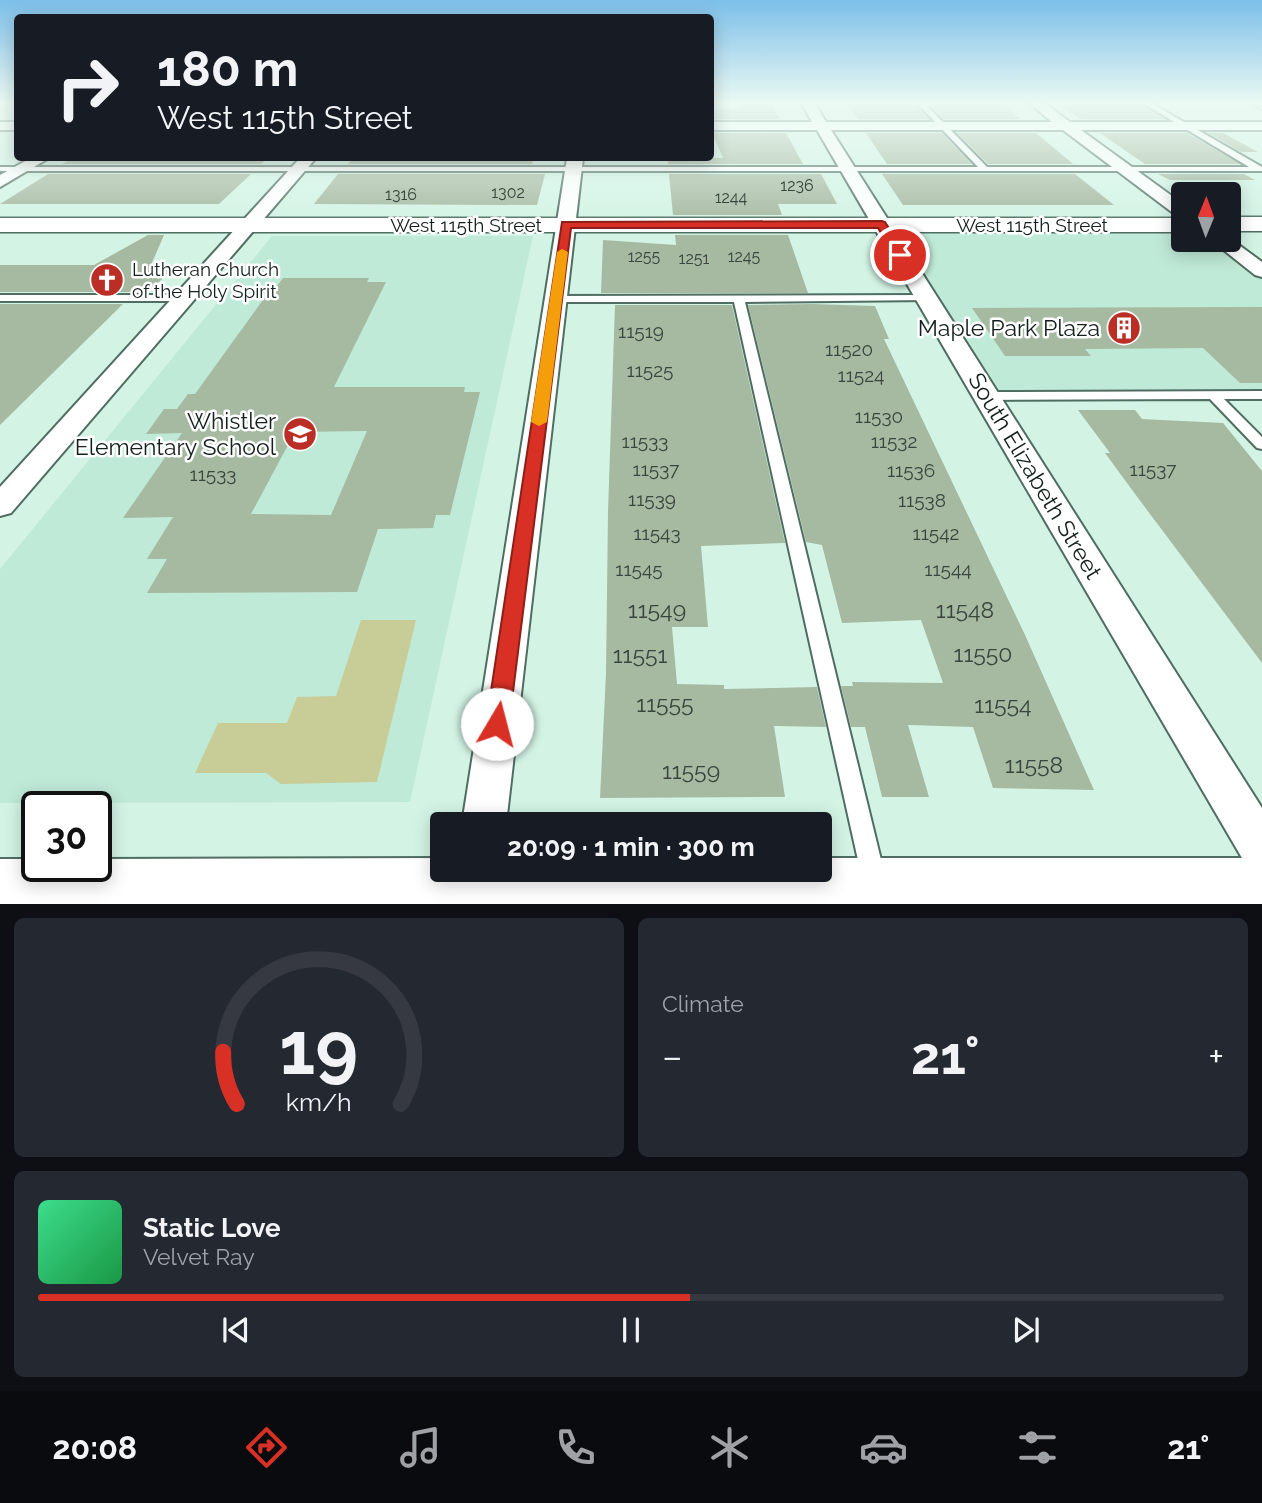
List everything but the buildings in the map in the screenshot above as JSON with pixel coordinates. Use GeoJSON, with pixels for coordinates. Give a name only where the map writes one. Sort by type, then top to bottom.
{"type":"FeatureCollection","features":[{"type":"Feature","properties":{"kind":"street","name":"South Elizabeth Street"},"geometry":{"type":"LineString","coordinates":[[832,144],[1262,849]]}},
{"type":"Feature","properties":{"kind":"street"},"geometry":{"type":"LineString","coordinates":[[1091,144],[1171,203]]}},
{"type":"Feature","properties":{"kind":"street"},"geometry":{"type":"LineString","coordinates":[[0,182],[36,161]]}},
{"type":"Feature","properties":{"kind":"street"},"geometry":{"type":"LineString","coordinates":[[0,506],[304,163]]}},
{"type":"Feature","properties":{"kind":"street"},"geometry":{"type":"LineString","coordinates":[[486,812],[574,163]]}},
{"type":"Feature","properties":{"kind":"street","name":"West 115th Street"},"geometry":{"type":"LineString","coordinates":[[0,225],[1171,225]]}},
{"type":"Feature","properties":{"kind":"street"},"geometry":{"type":"LineString","coordinates":[[1241,225],[1262,225]]}},
{"type":"Feature","properties":{"kind":"street"},"geometry":{"type":"LineString","coordinates":[[1236,252],[1262,271]]}},
{"type":"Feature","properties":{"kind":"street"},"geometry":{"type":"LineString","coordinates":[[0,882],[64,893],[475,886],[878,893],[1262,881]]}},
{"type":"Feature","properties":{"kind":"lane"},"geometry":{"type":"LineString","coordinates":[[961,144],[985,169]]}},
{"type":"Feature","properties":{"kind":"lane"},"geometry":{"type":"LineString","coordinates":[[1217,144],[1260,169]]}},
{"type":"Feature","properties":{"kind":"lane"},"geometry":{"type":"LineString","coordinates":[[163,168],[173,161]]}},
{"type":"Feature","properties":{"kind":"lane"},"geometry":{"type":"LineString","coordinates":[[437,169],[441,161]]}},
{"type":"Feature","properties":{"kind":"lane"},"geometry":{"type":"LineString","coordinates":[[710,161],[712,169]]}},
{"type":"Feature","properties":{"kind":"lane"},"geometry":{"type":"LineString","coordinates":[[0,169],[163,168],[304,163],[437,169],[574,163],[712,169],[1260,169]]}},
{"type":"Feature","properties":{"kind":"lane"},"geometry":{"type":"LineString","coordinates":[[0,298],[184,298]]}},
{"type":"Feature","properties":{"kind":"lane"},"geometry":{"type":"LineString","coordinates":[[556,299],[926,298]]}},
{"type":"Feature","properties":{"kind":"lane"},"geometry":{"type":"LineString","coordinates":[[739,299],[878,893]]}},
{"type":"Feature","properties":{"kind":"lane"},"geometry":{"type":"LineString","coordinates":[[1213,395],[1262,445]]}},
{"type":"Feature","properties":{"kind":"lane"},"geometry":{"type":"LineString","coordinates":[[986,396],[1262,395]]}},
{"type":"Feature","properties":{"kind":"shaded area","name":"Maple Park Plaza"},"geometry":{"type":"Polygon","coordinates":[[[1171,232],[1171,252],[1229,252],[1262,276],[1262,391],[993,391],[895,233],[1171,232]]]}},
{"type":"Feature","properties":{"kind":"shaded area","name":"Whistler Elementary School"},"geometry":{"type":"Polygon","coordinates":[[[272,236],[533,236],[410,802],[112,803],[112,791],[21,791],[21,803],[0,803],[0,569],[272,236]]]}},
{"type":"Feature","properties":{"kind":"shaded area"},"geometry":{"type":"Polygon","coordinates":[[[361,620],[416,620],[377,782],[281,784],[266,773],[195,773],[218,723],[287,723],[297,697],[336,696],[361,620]]]}},
{"type":"Feature","properties":{"kind":"slow traffic"},"geometry":{"type":"LineString","coordinates":[[539,422],[562,252]]}},
{"type":"Feature","properties":{"kind":"place","name":"Lutheran Church of the Holy Spirit"},"geometry":{"type":"Point","coordinates":[107,280]}},
{"type":"Feature","properties":{"kind":"place","name":"Maple Park Plaza"},"geometry":{"type":"Point","coordinates":[1124,328]}},
{"type":"Feature","properties":{"kind":"place","name":"Whistler Elementary School"},"geometry":{"type":"Point","coordinates":[300,434]}},
{"type":"Feature","properties":{"kind":"route"},"geometry":{"type":"LineString","coordinates":[[497,724],[566,225],[882,225],[900,255]]}}]}
